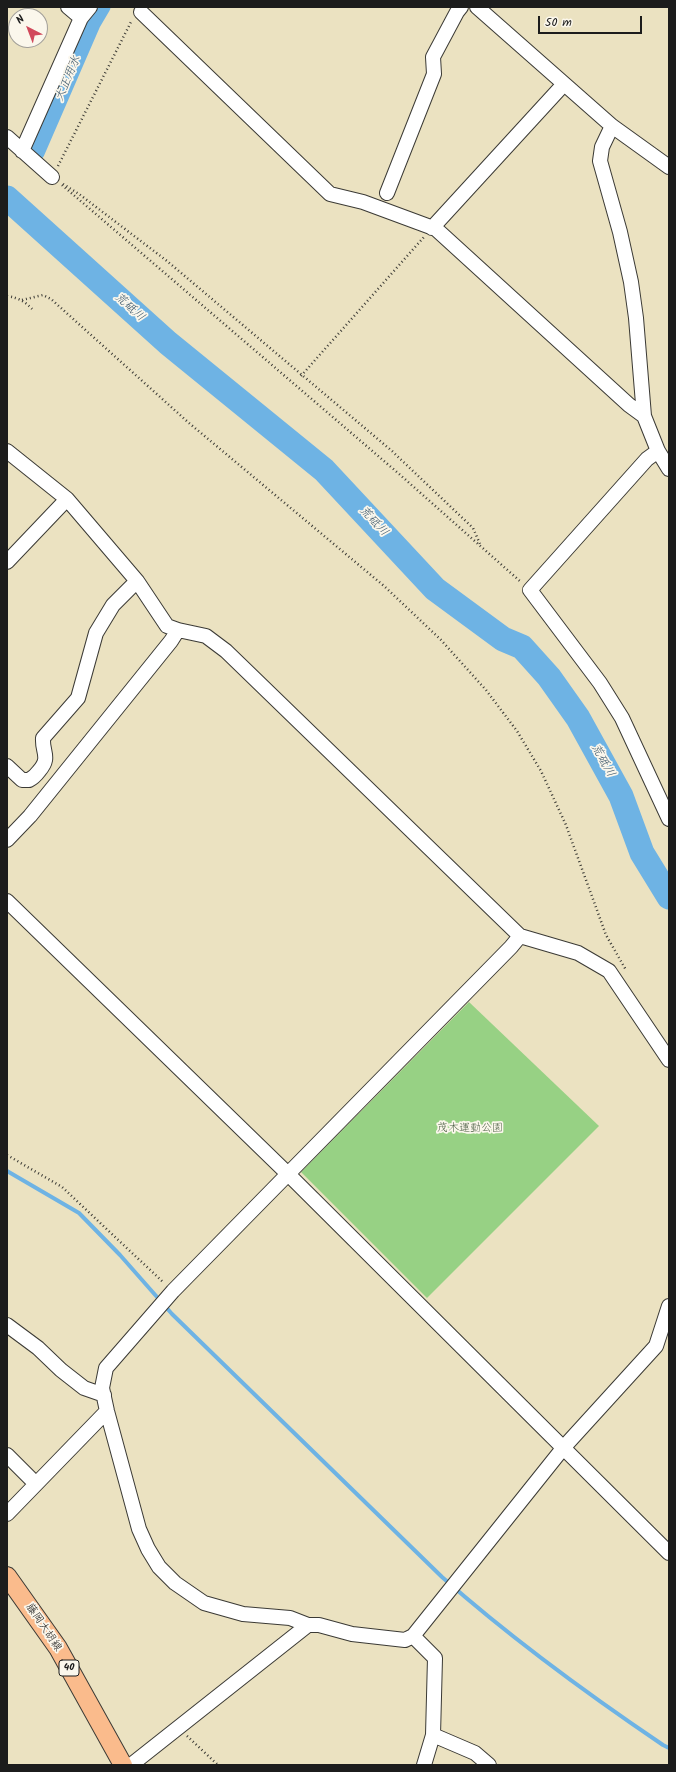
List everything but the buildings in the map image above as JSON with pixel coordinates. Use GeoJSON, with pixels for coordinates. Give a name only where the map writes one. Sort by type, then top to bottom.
{"type":"FeatureCollection","features":[{"type":"Feature","properties":{"kind":"main road","name":"藤岡大胡線"},"geometry":{"type":"LineString","coordinates":[[7,1576],[58,1648],[124,1765]]}},
{"type":"Feature","properties":{"kind":"street"},"geometry":{"type":"LineString","coordinates":[[68,7],[81,18]]}},
{"type":"Feature","properties":{"kind":"street"},"geometry":{"type":"LineString","coordinates":[[22,150],[81,18],[90,7]]}},
{"type":"Feature","properties":{"kind":"street"},"geometry":{"type":"LineString","coordinates":[[387,193],[434,74],[433,57],[461,7]]}},
{"type":"Feature","properties":{"kind":"street"},"geometry":{"type":"LineString","coordinates":[[477,7],[612,126],[669,167]]}},
{"type":"Feature","properties":{"kind":"street"},"geometry":{"type":"LineString","coordinates":[[141,12],[330,194],[362,202],[436,229],[644,416]]}},
{"type":"Feature","properties":{"kind":"street"},"geometry":{"type":"LineString","coordinates":[[432,228],[564,84]]}},
{"type":"Feature","properties":{"kind":"street"},"geometry":{"type":"LineString","coordinates":[[612,126],[602,147],[600,161],[620,232],[631,282],[636,318],[644,416],[658,451],[669,469]]}},
{"type":"Feature","properties":{"kind":"street"},"geometry":{"type":"LineString","coordinates":[[7,137],[52,177]]}},
{"type":"Feature","properties":{"kind":"street"},"geometry":{"type":"LineString","coordinates":[[7,451],[67,500],[137,581],[167,626],[206,636],[226,651],[520,936],[578,953],[609,971],[669,1060]]}},
{"type":"Feature","properties":{"kind":"street"},"geometry":{"type":"LineString","coordinates":[[658,451],[647,459],[530,590],[600,684],[622,718],[669,819]]}},
{"type":"Feature","properties":{"kind":"street"},"geometry":{"type":"LineString","coordinates":[[7,562],[67,500]]}},
{"type":"Feature","properties":{"kind":"street"},"geometry":{"type":"LineString","coordinates":[[7,766],[22,780],[29,780],[44,765],[46,759],[43,748],[43,738],[78,698],[96,633],[113,605],[137,581]]}},
{"type":"Feature","properties":{"kind":"street"},"geometry":{"type":"LineString","coordinates":[[7,840],[35,810],[171,641],[178,630]]}},
{"type":"Feature","properties":{"kind":"street"},"geometry":{"type":"LineString","coordinates":[[7,901],[288,1175],[564,1447],[669,1553]]}},
{"type":"Feature","properties":{"kind":"street"},"geometry":{"type":"LineString","coordinates":[[520,936],[511,948],[173,1291],[106,1368],[102,1388],[139,1529],[148,1549],[159,1567],[175,1583],[204,1603],[243,1614],[290,1618],[308,1625],[319,1625],[352,1634],[405,1640],[413,1636],[564,1447],[656,1346],[669,1306]]}},
{"type":"Feature","properties":{"kind":"street"},"geometry":{"type":"LineString","coordinates":[[7,1325],[38,1348],[61,1370],[84,1388],[104,1395]]}},
{"type":"Feature","properties":{"kind":"street"},"geometry":{"type":"LineString","coordinates":[[7,1514],[108,1411]]}},
{"type":"Feature","properties":{"kind":"street"},"geometry":{"type":"LineString","coordinates":[[7,1455],[36,1484]]}},
{"type":"Feature","properties":{"kind":"street"},"geometry":{"type":"LineString","coordinates":[[131,1765],[308,1625]]}},
{"type":"Feature","properties":{"kind":"street"},"geometry":{"type":"LineString","coordinates":[[413,1636],[435,1658],[433,1735],[424,1765]]}},
{"type":"Feature","properties":{"kind":"street"},"geometry":{"type":"LineString","coordinates":[[433,1735],[475,1753],[489,1765]]}},
{"type":"Feature","properties":{"kind":"path"},"geometry":{"type":"LineString","coordinates":[[52,177],[131,21],[141,12]]}},
{"type":"Feature","properties":{"kind":"path"},"geometry":{"type":"LineString","coordinates":[[52,177],[79,194],[166,261],[398,457],[472,528],[481,545]]}},
{"type":"Feature","properties":{"kind":"path"},"geometry":{"type":"LineString","coordinates":[[52,177],[481,545],[530,590]]}},
{"type":"Feature","properties":{"kind":"path"},"geometry":{"type":"LineString","coordinates":[[301,376],[432,228]]}},
{"type":"Feature","properties":{"kind":"path"},"geometry":{"type":"LineString","coordinates":[[22,300],[43,295],[51,299],[189,423],[384,586],[440,640],[481,684],[517,731],[541,771],[566,825],[606,935],[628,973]]}},
{"type":"Feature","properties":{"kind":"path"},"geometry":{"type":"LineString","coordinates":[[7,296],[22,300],[34,311]]}},
{"type":"Feature","properties":{"kind":"path"},"geometry":{"type":"LineString","coordinates":[[7,1155],[62,1187],[173,1291]]}},
{"type":"Feature","properties":{"kind":"path"},"geometry":{"type":"LineString","coordinates":[[177,1728],[218,1765]]}},
{"type":"Feature","properties":{"kind":"green space","name":"茂木運動公園"},"geometry":{"type":"Polygon","coordinates":[[[469,1002],[599,1126],[427,1298],[301,1172],[469,1002]]]}},
{"type":"Feature","properties":{"kind":"waterway","name":"大正用水"},"geometry":{"type":"LineString","coordinates":[[37,153],[93,24],[103,7]]}},
{"type":"Feature","properties":{"kind":"waterway","name":"荒砥川"},"geometry":{"type":"LineString","coordinates":[[7,198],[168,343],[324,470],[435,589],[503,639],[522,647],[549,677],[578,718],[621,796],[642,853],[669,897]]}},
{"type":"Feature","properties":{"kind":"waterway"},"geometry":{"type":"LineString","coordinates":[[7,1171],[79,1213],[120,1255],[172,1314],[442,1577],[468,1600],[550,1664],[606,1705],[669,1748]]}}]}
